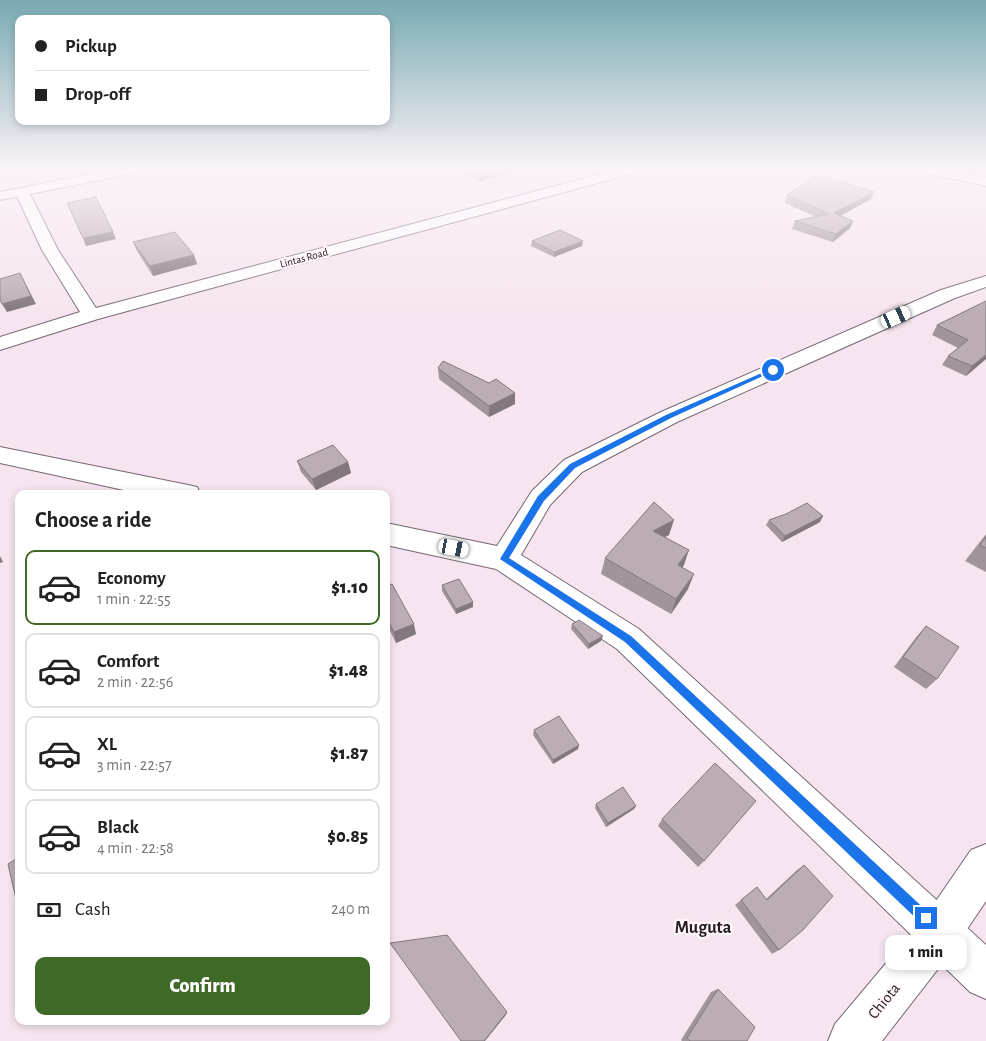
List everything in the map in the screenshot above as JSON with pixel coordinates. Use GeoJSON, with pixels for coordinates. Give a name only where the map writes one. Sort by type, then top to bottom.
{"type":"FeatureCollection","features":[{"type":"Feature","properties":{"kind":"street"},"geometry":{"type":"LineString","coordinates":[[34,217],[50,250],[91,315]]}},
{"type":"Feature","properties":{"kind":"street","name":"Lintas Road"},"geometry":{"type":"LineString","coordinates":[[0,344],[91,315],[457,217]]}},
{"type":"Feature","properties":{"kind":"street"},"geometry":{"type":"LineString","coordinates":[[504,559],[541,498],[573,466],[668,416],[948,294],[986,281]]}},
{"type":"Feature","properties":{"kind":"street"},"geometry":{"type":"LineString","coordinates":[[0,455],[169,490]]}},
{"type":"Feature","properties":{"kind":"street"},"geometry":{"type":"LineString","coordinates":[[390,535],[504,559],[628,639],[986,976]]}},
{"type":"Feature","properties":{"kind":"street","name":"Chiota"},"geometry":{"type":"LineString","coordinates":[[852,1041],[940,932],[986,865]]}},
{"type":"Feature","properties":{"kind":"building"},"geometry":{"type":"Polygon","coordinates":[[[73,217],[106,217],[113,232],[83,238],[73,217]]]}},
{"type":"Feature","properties":{"kind":"building"},"geometry":{"type":"Polygon","coordinates":[[[816,217],[843,217],[853,221],[836,234],[795,221],[816,217]]]}},
{"type":"Feature","properties":{"kind":"building"},"geometry":{"type":"Polygon","coordinates":[[[560,230],[583,241],[554,252],[532,241],[560,230]]]}},
{"type":"Feature","properties":{"kind":"building"},"geometry":{"type":"Polygon","coordinates":[[[175,232],[194,255],[150,266],[133,242],[175,232]]]}},
{"type":"Feature","properties":{"kind":"building"},"geometry":{"type":"Polygon","coordinates":[[[20,273],[31,296],[2,304],[0,300],[0,279],[20,273]]]}},
{"type":"Feature","properties":{"kind":"building"},"geometry":{"type":"Polygon","coordinates":[[[986,301],[986,355],[972,366],[948,356],[968,340],[937,325],[986,301]]]}},
{"type":"Feature","properties":{"kind":"building"},"geometry":{"type":"Polygon","coordinates":[[[443,361],[489,383],[496,379],[515,393],[489,406],[438,368],[443,361]]]}},
{"type":"Feature","properties":{"kind":"building"},"geometry":{"type":"Polygon","coordinates":[[[333,445],[348,462],[312,479],[297,461],[333,445]]]}},
{"type":"Feature","properties":{"kind":"building"},"geometry":{"type":"Polygon","coordinates":[[[654,502],[674,520],[653,531],[689,550],[678,565],[694,574],[676,599],[605,558],[654,502]]]}},
{"type":"Feature","properties":{"kind":"building"},"geometry":{"type":"Polygon","coordinates":[[[807,503],[823,516],[785,536],[769,520],[786,514],[807,503]]]}},
{"type":"Feature","properties":{"kind":"building"},"geometry":{"type":"Polygon","coordinates":[[[986,537],[986,548],[980,545],[986,537]]]}},
{"type":"Feature","properties":{"kind":"building"},"geometry":{"type":"Polygon","coordinates":[[[459,579],[473,602],[456,609],[442,585],[459,579]]]}},
{"type":"Feature","properties":{"kind":"building"},"geometry":{"type":"Polygon","coordinates":[[[392,584],[414,624],[394,632],[390,624],[390,585],[392,584]]]}},
{"type":"Feature","properties":{"kind":"building"},"geometry":{"type":"Polygon","coordinates":[[[579,620],[603,636],[589,644],[572,624],[579,620]]]}},
{"type":"Feature","properties":{"kind":"building"},"geometry":{"type":"Polygon","coordinates":[[[926,626],[959,647],[937,679],[903,657],[926,626]]]}},
{"type":"Feature","properties":{"kind":"building"},"geometry":{"type":"Polygon","coordinates":[[[559,716],[579,745],[553,760],[534,730],[559,716]]]}},
{"type":"Feature","properties":{"kind":"building"},"geometry":{"type":"Polygon","coordinates":[[[715,763],[756,801],[704,861],[662,819],[715,763]]]}},
{"type":"Feature","properties":{"kind":"building"},"geometry":{"type":"Polygon","coordinates":[[[623,787],[636,806],[608,823],[596,804],[623,787]]]}},
{"type":"Feature","properties":{"kind":"building"},"geometry":{"type":"Polygon","coordinates":[[[15,860],[15,895],[8,864],[15,860]]]}},
{"type":"Feature","properties":{"kind":"building"},"geometry":{"type":"Polygon","coordinates":[[[804,865],[833,896],[803,930],[779,950],[741,900],[757,887],[767,900],[804,865]]]}},
{"type":"Feature","properties":{"kind":"building"},"geometry":{"type":"Polygon","coordinates":[[[447,935],[507,1012],[484,1041],[461,1041],[390,943],[447,935]]]}},
{"type":"Feature","properties":{"kind":"building"},"geometry":{"type":"Polygon","coordinates":[[[718,989],[755,1027],[747,1041],[690,1041],[687,1038],[718,989]]]}},
{"type":"Feature","properties":{"kind":"district","name":"Muguta"},"geometry":{"type":"Point","coordinates":[703,928]}},
{"type":"Feature","properties":{"kind":"route"},"geometry":{"type":"LineString","coordinates":[[773,370],[668,416],[573,466],[541,498],[504,559],[628,639],[926,918]]}}]}
